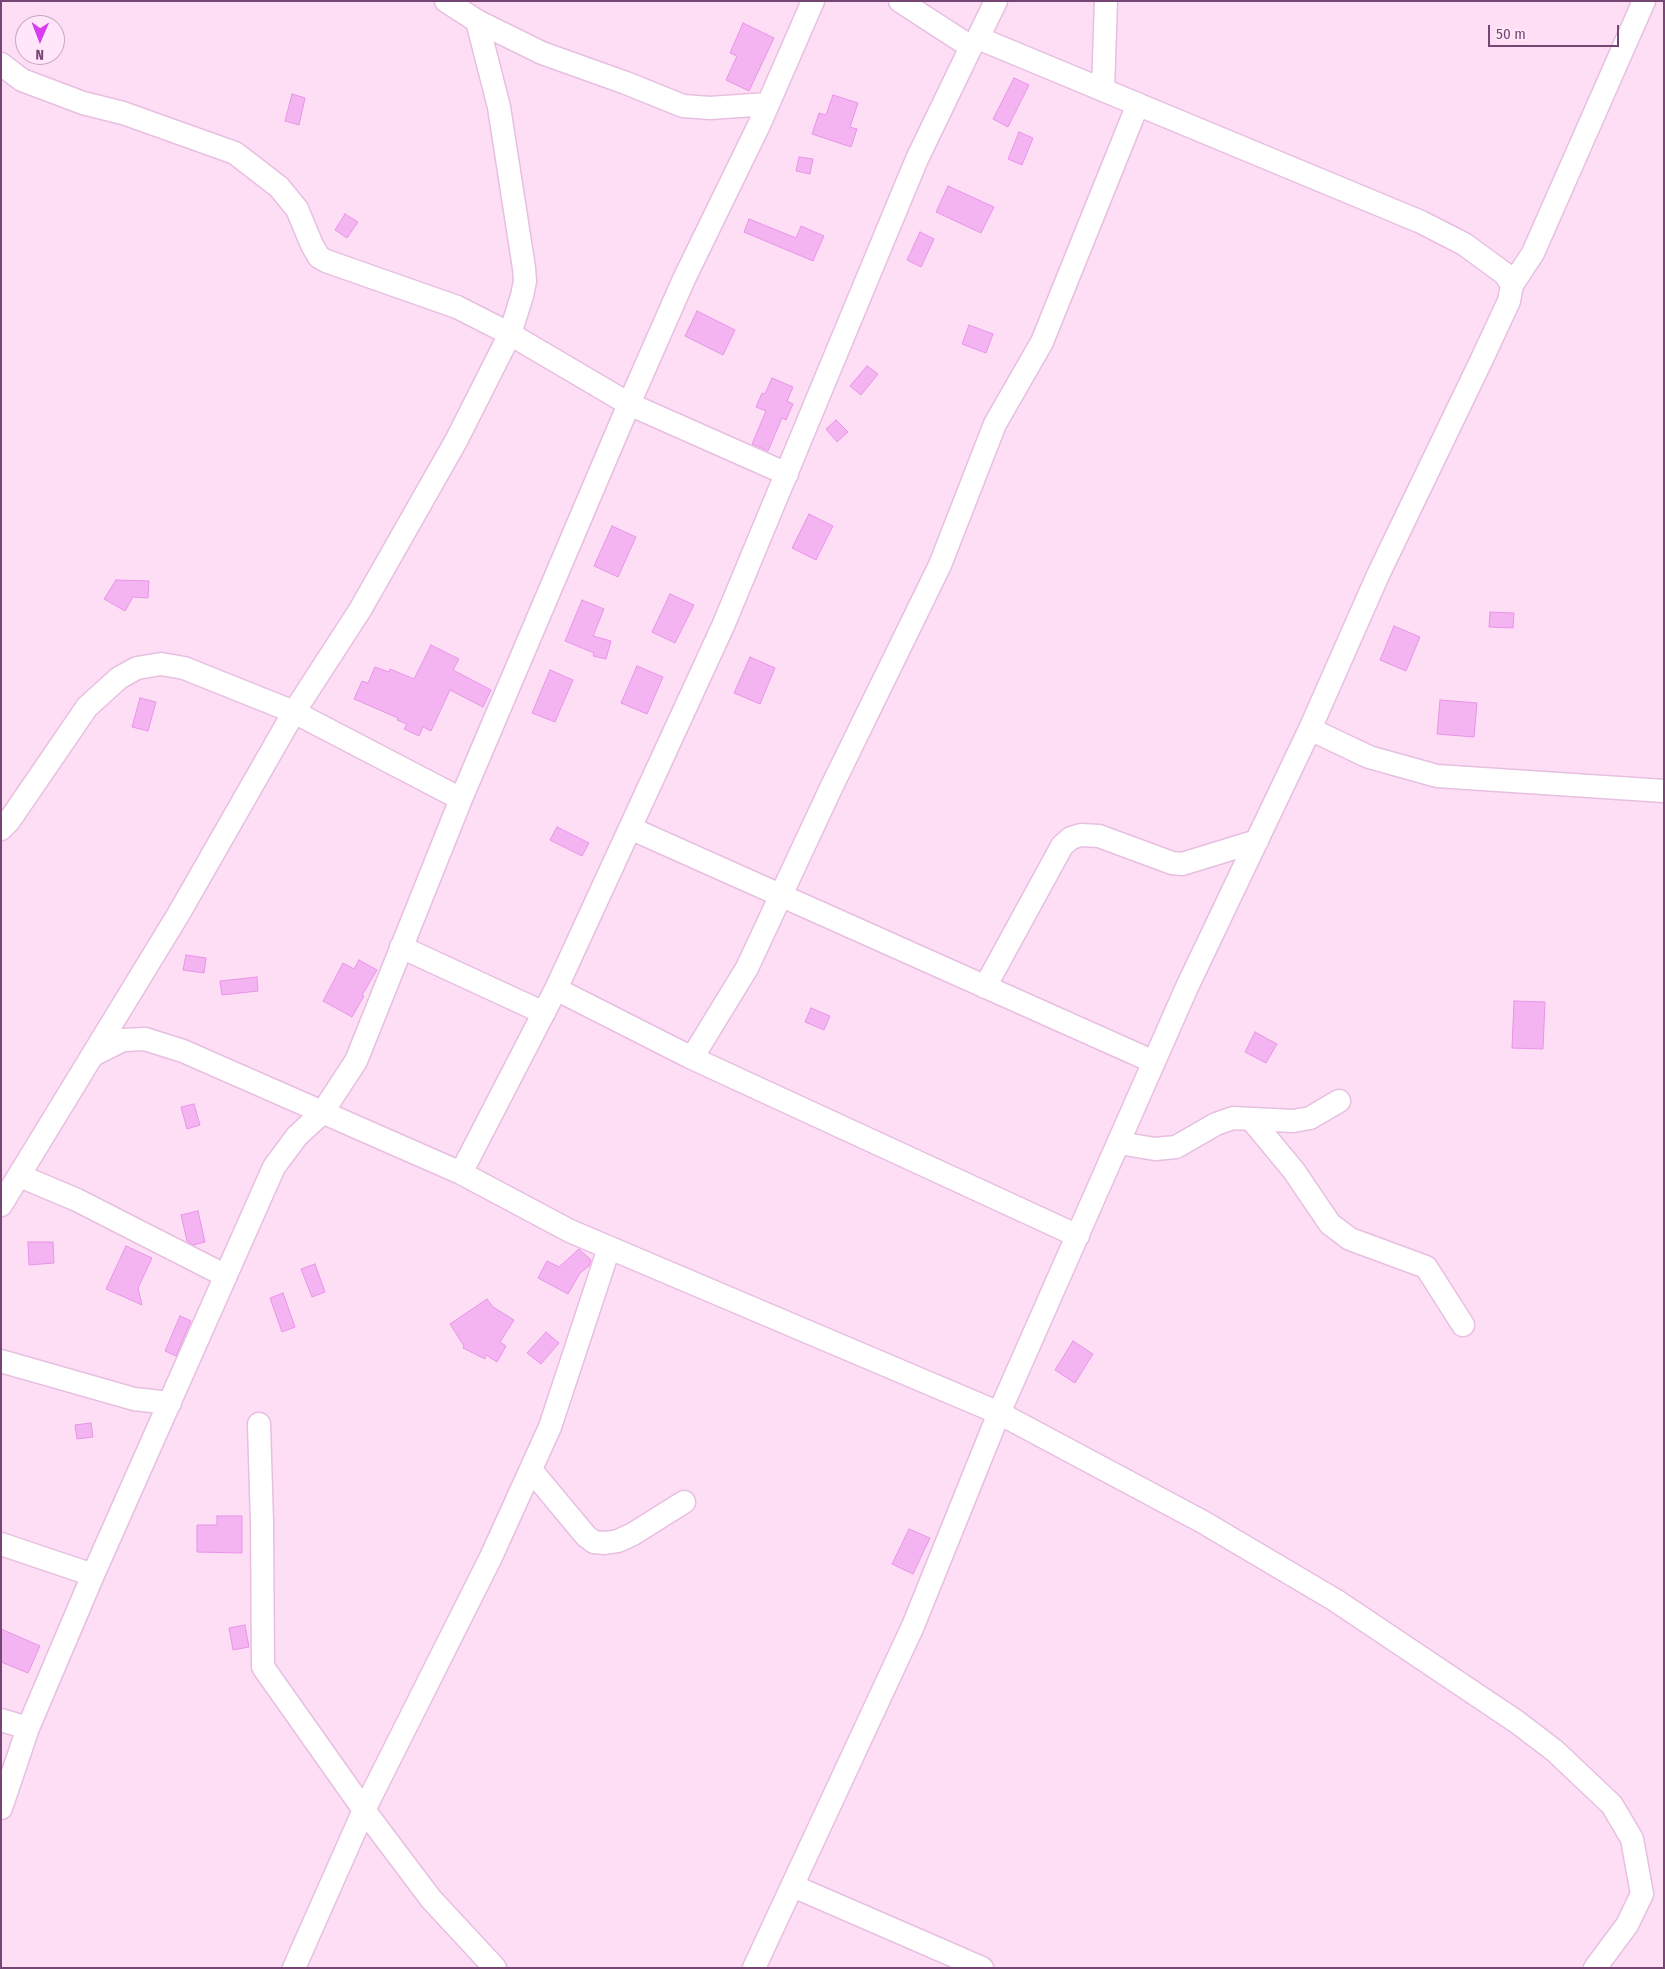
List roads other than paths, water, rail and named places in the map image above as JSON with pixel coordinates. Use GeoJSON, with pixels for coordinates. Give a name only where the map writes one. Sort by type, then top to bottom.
{"type":"FeatureCollection","features":[{"type":"Feature","properties":{"kind":"street"},"geometry":{"type":"LineString","coordinates":[[446,1],[476,21],[542,52],[683,106],[710,108],[768,104]]}},
{"type":"Feature","properties":{"kind":"street"},"geometry":{"type":"LineString","coordinates":[[1,1808],[28,1728],[93,1574],[274,1167],[297,1136],[322,1113],[356,1061],[461,799],[629,404],[684,279],[768,104],[813,1]]}},
{"type":"Feature","properties":{"kind":"street"},"geometry":{"type":"LineString","coordinates":[[900,1],[975,42],[1104,90],[1421,222],[1471,249],[1505,274],[1512,285]]}},
{"type":"Feature","properties":{"kind":"street"},"geometry":{"type":"LineString","coordinates":[[461,1173],[556,989],[723,626],[917,159],[996,1]]}},
{"type":"Feature","properties":{"kind":"street"},"geometry":{"type":"LineString","coordinates":[[1104,90],[1106,1]]}},
{"type":"Feature","properties":{"kind":"street"},"geometry":{"type":"LineString","coordinates":[[754,1968],[913,1626],[999,1413],[1187,987],[1310,729],[1378,575],[1509,301],[1512,285],[1533,253],[1644,1]]}},
{"type":"Feature","properties":{"kind":"street"},"geometry":{"type":"LineString","coordinates":[[1,1205],[178,914],[294,712],[360,610],[456,441],[510,334],[522,296],[525,281],[524,268],[499,107],[476,21]]}},
{"type":"Feature","properties":{"kind":"street"},"geometry":{"type":"LineString","coordinates":[[1,64],[22,80],[83,103],[123,113],[235,152],[279,187],[297,209],[319,257],[457,307],[510,334],[629,404],[787,474]]}},
{"type":"Feature","properties":{"kind":"street"},"geometry":{"type":"LineString","coordinates":[[692,1058],[747,968],[831,788],[940,565],[995,424],[1042,342],[1138,104]]}},
{"type":"Feature","properties":{"kind":"street"},"geometry":{"type":"LineString","coordinates":[[1,829],[9,821],[87,707],[118,678],[136,668],[161,664],[184,668],[294,712],[461,799]]}},
{"type":"Feature","properties":{"kind":"street"},"geometry":{"type":"LineString","coordinates":[[1310,729],[1369,757],[1436,776],[1664,791]]}},
{"type":"Feature","properties":{"kind":"street"},"geometry":{"type":"LineString","coordinates":[[630,828],[1154,1062]]}},
{"type":"Feature","properties":{"kind":"street"},"geometry":{"type":"LineString","coordinates":[[985,986],[1062,846],[1071,838],[1081,835],[1099,836],[1172,863],[1182,864],[1257,841]]}},
{"type":"Feature","properties":{"kind":"street"},"geometry":{"type":"LineString","coordinates":[[401,947],[544,1013]]}},
{"type":"Feature","properties":{"kind":"street"},"geometry":{"type":"LineString","coordinates":[[556,989],[692,1058],[1078,1236]]}},
{"type":"Feature","properties":{"kind":"street"},"geometry":{"type":"LineString","coordinates":[[93,1055],[123,1040],[145,1038],[183,1051],[461,1173],[570,1231],[999,1413],[1203,1522],[1334,1600],[1517,1722],[1555,1751],[1612,1805],[1632,1838],[1642,1894],[1627,1925],[1595,1968]]}},
{"type":"Feature","properties":{"kind":"street"},"geometry":{"type":"LineString","coordinates":[[1119,1142],[1155,1149],[1176,1147],[1216,1124],[1233,1118],[1293,1121],[1310,1118],[1339,1101]]}},
{"type":"Feature","properties":{"kind":"street"},"geometry":{"type":"LineString","coordinates":[[1252,1119],[1294,1171],[1330,1224],[1350,1239],[1426,1267],[1463,1325]]}},
{"type":"Feature","properties":{"kind":"street"},"geometry":{"type":"LineString","coordinates":[[20,1176],[77,1200],[226,1276]]}},
{"type":"Feature","properties":{"kind":"street"},"geometry":{"type":"LineString","coordinates":[[294,1968],[364,1810],[492,1557],[550,1427],[609,1248]]}},
{"type":"Feature","properties":{"kind":"street"},"geometry":{"type":"LineString","coordinates":[[1,1361],[134,1400],[170,1403]]}},
{"type":"Feature","properties":{"kind":"street"},"geometry":{"type":"LineString","coordinates":[[260,1424],[262,1667],[364,1810],[431,1899],[495,1968]]}},
{"type":"Feature","properties":{"kind":"street"},"geometry":{"type":"LineString","coordinates":[[531,1470],[586,1536],[594,1542],[612,1542],[633,1534],[684,1502]]}},
{"type":"Feature","properties":{"kind":"street"},"geometry":{"type":"LineString","coordinates":[[1,1544],[93,1574]]}},
{"type":"Feature","properties":{"kind":"street"},"geometry":{"type":"LineString","coordinates":[[1,1720],[28,1728]]}},
{"type":"Feature","properties":{"kind":"street"},"geometry":{"type":"LineString","coordinates":[[793,1886],[982,1968]]}}]}
